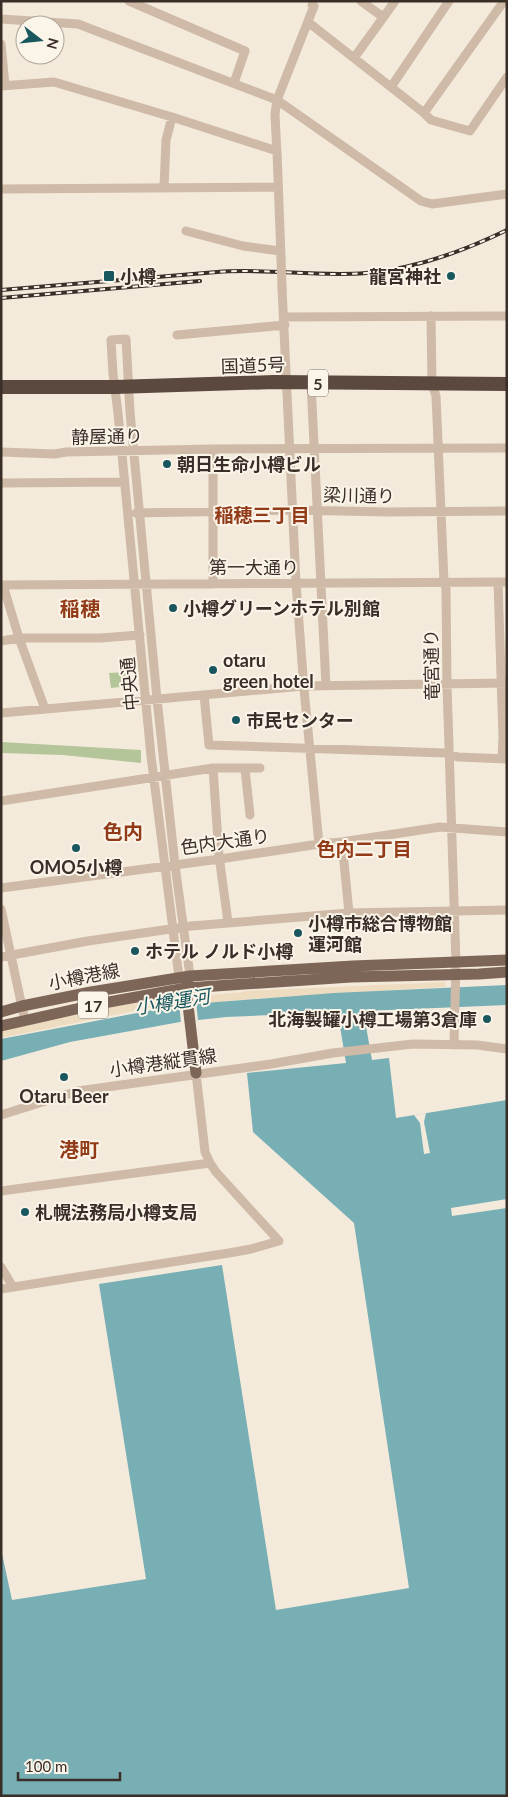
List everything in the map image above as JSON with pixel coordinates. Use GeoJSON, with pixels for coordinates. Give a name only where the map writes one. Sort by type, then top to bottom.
{"type":"FeatureCollection","features":[{"type":"Feature","properties":{"kind":"highway","name":"国道5号"},"geometry":{"type":"LineString","coordinates":[[1,387],[129,387],[288,382],[507,384]]}},
{"type":"Feature","properties":{"kind":"main road"},"geometry":{"type":"LineString","coordinates":[[456,968],[507,960]]}},
{"type":"Feature","properties":{"kind":"main road","name":"小樽港線"},"geometry":{"type":"LineString","coordinates":[[1,1012],[22,1006],[185,976],[353,966],[456,968]]}},
{"type":"Feature","properties":{"kind":"main road","name":"小樽港線"},"geometry":{"type":"LineString","coordinates":[[1,1026],[98,1004],[186,988],[456,968]]}},
{"type":"Feature","properties":{"kind":"main road"},"geometry":{"type":"LineString","coordinates":[[456,968],[480,974],[507,972]]}},
{"type":"Feature","properties":{"kind":"main road"},"geometry":{"type":"LineString","coordinates":[[185,976],[196,1073]]}},
{"type":"Feature","properties":{"kind":"street"},"geometry":{"type":"LineString","coordinates":[[129,1],[245,51],[234,83]]}},
{"type":"Feature","properties":{"kind":"street"},"geometry":{"type":"LineString","coordinates":[[361,1],[383,17]]}},
{"type":"Feature","properties":{"kind":"street"},"geometry":{"type":"LineString","coordinates":[[354,58],[395,1]]}},
{"type":"Feature","properties":{"kind":"street"},"geometry":{"type":"LineString","coordinates":[[391,87],[449,1]]}},
{"type":"Feature","properties":{"kind":"street"},"geometry":{"type":"LineString","coordinates":[[424,113],[504,1]]}},
{"type":"Feature","properties":{"kind":"street"},"geometry":{"type":"LineString","coordinates":[[312,5],[314,6],[278,100],[275,114],[296,583],[319,844]]}},
{"type":"Feature","properties":{"kind":"street"},"geometry":{"type":"LineString","coordinates":[[1,19],[78,24],[278,100],[420,201],[432,204],[507,194]]}},
{"type":"Feature","properties":{"kind":"street"},"geometry":{"type":"LineString","coordinates":[[308,22],[431,120],[470,131],[507,77]]}},
{"type":"Feature","properties":{"kind":"street"},"geometry":{"type":"LineString","coordinates":[[1,44],[3,86],[54,82],[172,117],[277,155]]}},
{"type":"Feature","properties":{"kind":"street"},"geometry":{"type":"LineString","coordinates":[[164,188],[166,140],[172,117]]}},
{"type":"Feature","properties":{"kind":"street"},"geometry":{"type":"LineString","coordinates":[[1,189],[278,187]]}},
{"type":"Feature","properties":{"kind":"street"},"geometry":{"type":"LineString","coordinates":[[186,231],[281,254]]}},
{"type":"Feature","properties":{"kind":"street"},"geometry":{"type":"LineString","coordinates":[[177,335],[284,321],[431,316],[507,316]]}},
{"type":"Feature","properties":{"kind":"street","name":"竜宮通り"},"geometry":{"type":"LineString","coordinates":[[431,316],[432,384],[436,396],[440,512],[446,589],[447,684],[455,910],[456,986],[454,1045]]}},
{"type":"Feature","properties":{"kind":"street","name":"中央通"},"geometry":{"type":"LineString","coordinates":[[126,339],[146,584],[165,776],[183,927],[185,976],[173,929],[154,776],[111,340],[126,339]]}},
{"type":"Feature","properties":{"kind":"street"},"geometry":{"type":"LineString","coordinates":[[311,383],[326,686]]}},
{"type":"Feature","properties":{"kind":"street","name":"静屋通り"},"geometry":{"type":"LineString","coordinates":[[1,452],[55,454],[66,452],[213,449],[507,448]]}},
{"type":"Feature","properties":{"kind":"street"},"geometry":{"type":"LineString","coordinates":[[213,449],[213,584]]}},
{"type":"Feature","properties":{"kind":"street"},"geometry":{"type":"LineString","coordinates":[[1,483],[124,482]]}},
{"type":"Feature","properties":{"kind":"street","name":"梁川通り"},"geometry":{"type":"LineString","coordinates":[[128,513],[292,510],[507,511]]}},
{"type":"Feature","properties":{"kind":"street"},"geometry":{"type":"LineString","coordinates":[[204,694],[208,745],[450,754],[458,757],[504,759],[502,582]]}},
{"type":"Feature","properties":{"kind":"street","name":"第一大通り"},"geometry":{"type":"LineString","coordinates":[[2,585],[502,582]]}},
{"type":"Feature","properties":{"kind":"street"},"geometry":{"type":"LineString","coordinates":[[2,585],[45,709]]}},
{"type":"Feature","properties":{"kind":"street"},"geometry":{"type":"LineString","coordinates":[[1,641],[19,638],[100,638],[140,635]]}},
{"type":"Feature","properties":{"kind":"street"},"geometry":{"type":"LineString","coordinates":[[1,713],[304,686],[503,683]]}},
{"type":"Feature","properties":{"kind":"street"},"geometry":{"type":"LineString","coordinates":[[214,768],[220,859],[228,922]]}},
{"type":"Feature","properties":{"kind":"street"},"geometry":{"type":"LineString","coordinates":[[1,801],[214,768],[260,768]]}},
{"type":"Feature","properties":{"kind":"street"},"geometry":{"type":"LineString","coordinates":[[245,769],[250,816]]}},
{"type":"Feature","properties":{"kind":"street","name":"色内大通り"},"geometry":{"type":"LineString","coordinates":[[1,888],[440,827],[507,832]]}},
{"type":"Feature","properties":{"kind":"street"},"geometry":{"type":"LineString","coordinates":[[342,842],[350,913]]}},
{"type":"Feature","properties":{"kind":"street"},"geometry":{"type":"LineString","coordinates":[[1,909],[6,956],[25,1020]]}},
{"type":"Feature","properties":{"kind":"street"},"geometry":{"type":"LineString","coordinates":[[6,956],[183,927],[228,922],[350,913],[507,910]]}},
{"type":"Feature","properties":{"kind":"street","name":"小樽港縦貫線"},"geometry":{"type":"LineString","coordinates":[[1,1115],[78,1091],[271,1064],[332,1053],[413,1044],[454,1045]]}},
{"type":"Feature","properties":{"kind":"street"},"geometry":{"type":"LineString","coordinates":[[454,1045],[477,1045],[507,1049]]}},
{"type":"Feature","properties":{"kind":"street"},"geometry":{"type":"LineString","coordinates":[[1,1289],[237,1252],[279,1241],[210,1163],[205,1152],[196,1073]]}},
{"type":"Feature","properties":{"kind":"street"},"geometry":{"type":"LineString","coordinates":[[1,1191],[210,1163]]}},
{"type":"Feature","properties":{"kind":"street"},"geometry":{"type":"LineString","coordinates":[[1,1267],[13,1287]]}},
{"type":"Feature","properties":{"kind":"green space"},"geometry":{"type":"Polygon","coordinates":[[[128,672],[129,686],[111,688],[109,673],[128,672]]]}},
{"type":"Feature","properties":{"kind":"green space"},"geometry":{"type":"Polygon","coordinates":[[[1,742],[141,750],[141,763],[63,755],[1,753],[1,742]]]}},
{"type":"Feature","properties":{"kind":"shaded area"},"geometry":{"type":"Polygon","coordinates":[[[445,982],[446,987],[224,1001],[198,1019],[196,1002],[197,996],[244,991],[445,982]]]}},
{"type":"Feature","properties":{"kind":"shaded area"},"geometry":{"type":"Polygon","coordinates":[[[173,1000],[173,1003],[1,1038],[1,1031],[80,1013],[129,1004],[173,1000]]]}},
{"type":"Feature","properties":{"kind":"water"},"geometry":{"type":"Polygon","coordinates":[[[507,985],[507,1005],[365,1011],[364,1015],[372,1060],[389,1058],[396,1118],[507,1100],[507,1796],[1,1796],[1,1549],[12,1600],[146,1579],[99,1284],[222,1265],[276,1610],[409,1588],[354,1223],[253,1132],[247,1073],[346,1063],[338,1014],[336,1012],[226,1017],[180,1022],[70,1042],[1,1061],[1,1039],[179,1005],[334,993],[507,985]]]}},
{"type":"Feature","properties":{"kind":"pier"},"geometry":{"type":"Polygon","coordinates":[[[196,1001],[198,1020],[181,1023],[179,1003],[196,1001]]]}},
{"type":"Feature","properties":{"kind":"pier"},"geometry":{"type":"Polygon","coordinates":[[[426,1113],[424,1122],[430,1153],[424,1154],[420,1123],[414,1115],[426,1113]]]}},
{"type":"Feature","properties":{"kind":"pier"},"geometry":{"type":"Polygon","coordinates":[[[507,1199],[507,1208],[452,1216],[451,1208],[507,1199]]]}},
{"type":"Feature","properties":{"kind":"railway"},"geometry":{"type":"LineString","coordinates":[[1,290],[236,271],[329,274],[384,271],[438,258],[507,230]]}},
{"type":"Feature","properties":{"kind":"railway"},"geometry":{"type":"LineString","coordinates":[[1,298],[200,281]]}},
{"type":"Feature","properties":{"kind":"place","name":"小樽"},"geometry":{"type":"Point","coordinates":[109,276]}},
{"type":"Feature","properties":{"kind":"place","name":"龍宮神社"},"geometry":{"type":"Point","coordinates":[451,276]}},
{"type":"Feature","properties":{"kind":"place","name":"朝日生命小樽ビル"},"geometry":{"type":"Point","coordinates":[167,464]}},
{"type":"Feature","properties":{"kind":"place","name":"小樽グリーンホテル別館"},"geometry":{"type":"Point","coordinates":[173,608]}},
{"type":"Feature","properties":{"kind":"place","name":"otaru green hotel"},"geometry":{"type":"Point","coordinates":[213,670]}},
{"type":"Feature","properties":{"kind":"place","name":"市民センター"},"geometry":{"type":"Point","coordinates":[236,720]}},
{"type":"Feature","properties":{"kind":"place","name":"OMO5小樽"},"geometry":{"type":"Point","coordinates":[76,848]}},
{"type":"Feature","properties":{"kind":"place","name":"小樽市総合博物館 運河館"},"geometry":{"type":"Point","coordinates":[298,933]}},
{"type":"Feature","properties":{"kind":"place","name":"ホテル ノルド小樽"},"geometry":{"type":"Point","coordinates":[135,951]}},
{"type":"Feature","properties":{"kind":"place","name":"北海製罐小樽工場第3倉庫"},"geometry":{"type":"Point","coordinates":[487,1019]}},
{"type":"Feature","properties":{"kind":"place","name":"Otaru Beer"},"geometry":{"type":"Point","coordinates":[64,1077]}},
{"type":"Feature","properties":{"kind":"place","name":"札幌法務局小樽支局"},"geometry":{"type":"Point","coordinates":[25,1212]}},
{"type":"Feature","properties":{"kind":"district","name":"稲穂三丁目"},"geometry":{"type":"Point","coordinates":[262,514]}},
{"type":"Feature","properties":{"kind":"district","name":"稲穂"},"geometry":{"type":"Point","coordinates":[80,608]}},
{"type":"Feature","properties":{"kind":"district","name":"色内"},"geometry":{"type":"Point","coordinates":[123,831]}},
{"type":"Feature","properties":{"kind":"district","name":"色内二丁目"},"geometry":{"type":"Point","coordinates":[364,848]}},
{"type":"Feature","properties":{"kind":"district","name":"港町"},"geometry":{"type":"Point","coordinates":[79,1149]}},
{"type":"Feature","properties":{"kind":"water label","name":"小樽運河"},"geometry":{"type":"Point","coordinates":[172,1001]}}]}
